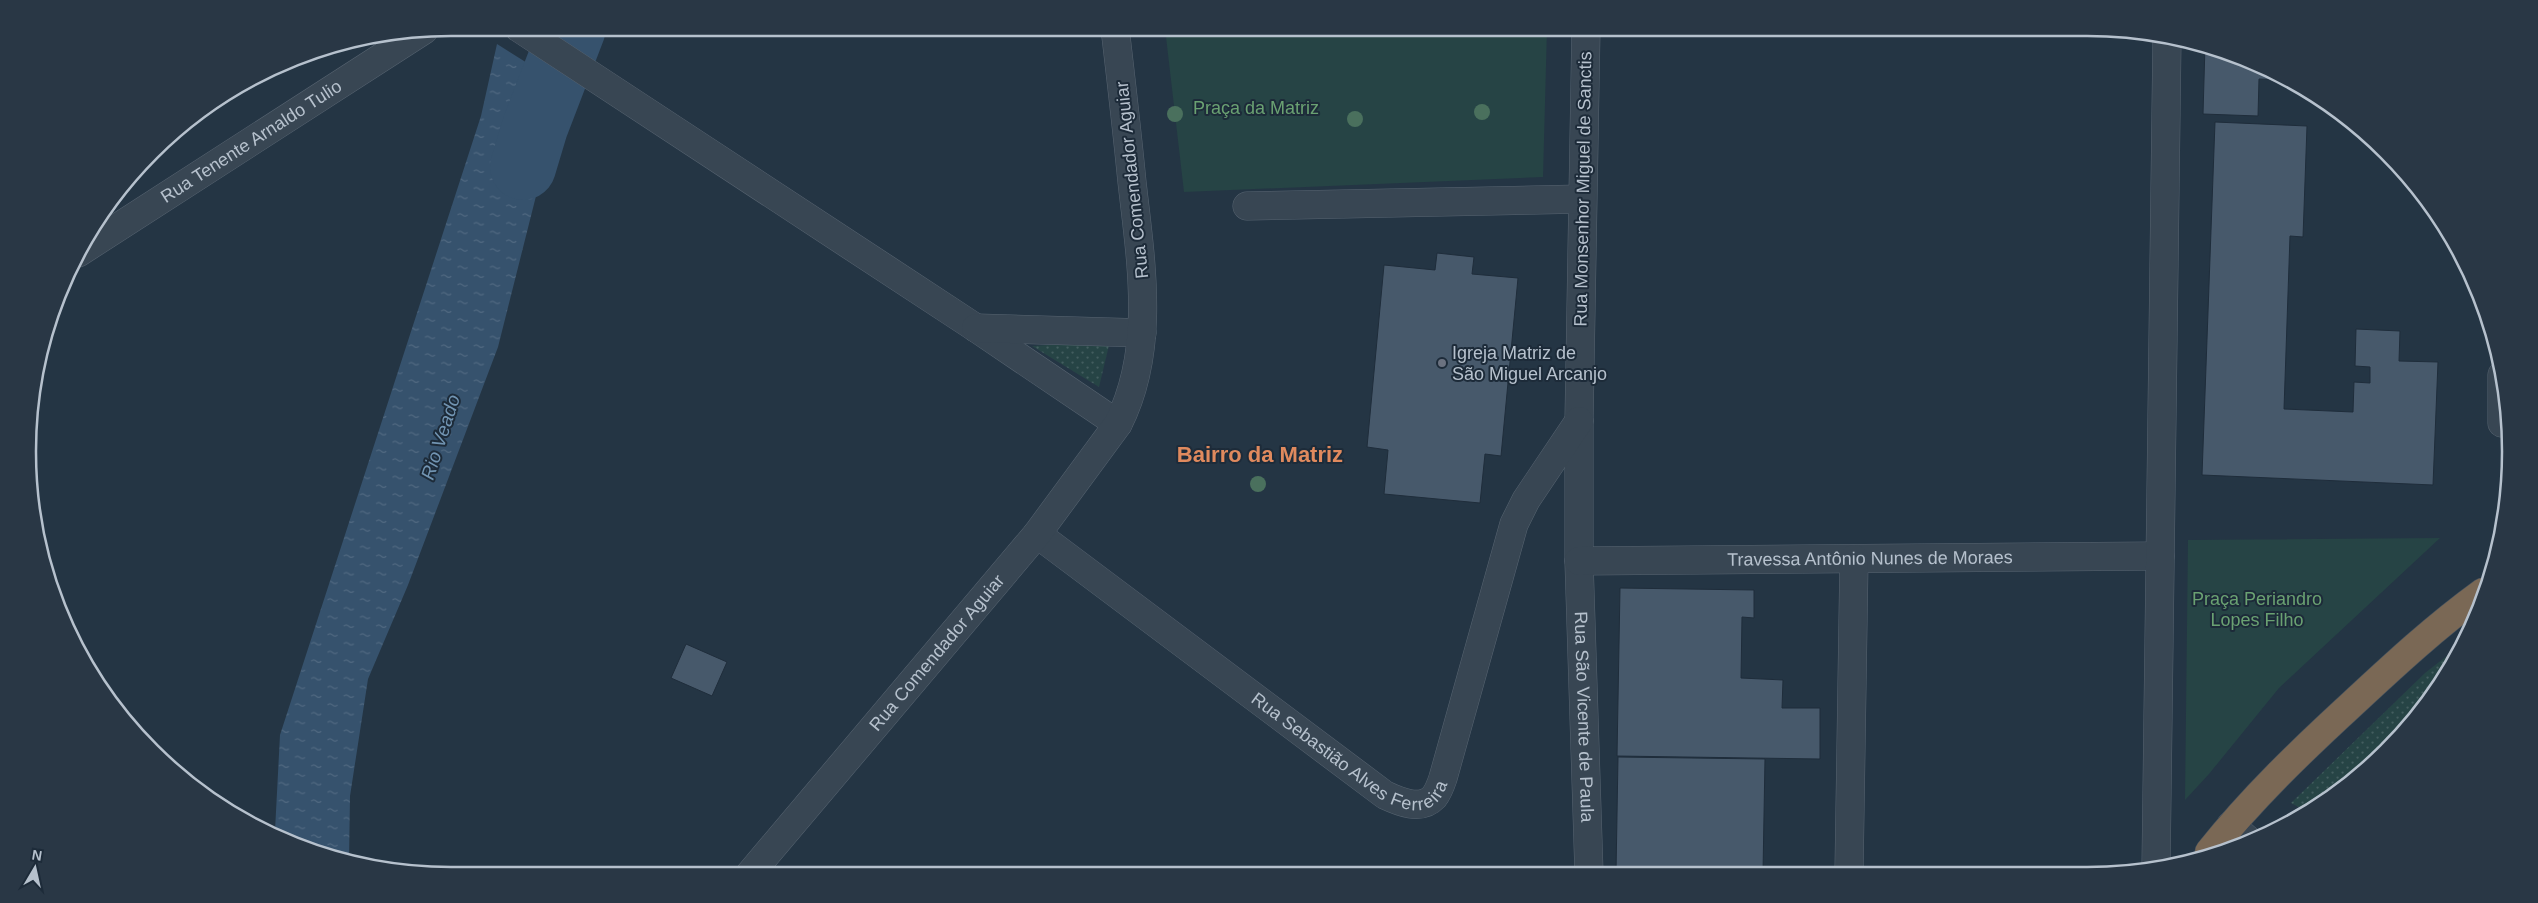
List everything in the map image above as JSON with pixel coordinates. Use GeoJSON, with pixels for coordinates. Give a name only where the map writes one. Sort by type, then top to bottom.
{"type":"FeatureCollection","features":[{"type":"Feature","properties":{"kind":"highway"},"geometry":{"type":"LineString","coordinates":[[2219,845],[2239,832],[2298,754],[2388,670],[2453,614],[2475,599]]}},
{"type":"Feature","properties":{"kind":"street"},"geometry":{"type":"LineString","coordinates":[[531,36],[976,328],[1118,424]]}},
{"type":"Feature","properties":{"kind":"street","name":"Rua Comendador Aguiar"},"geometry":{"type":"LineString","coordinates":[[756,867],[1037,534],[1118,424],[1132,390],[1142,333],[1143,277],[1116,36]]}},
{"type":"Feature","properties":{"kind":"street","name":"Rua Monsenhor Miguel de Sanctis"},"geometry":{"type":"LineString","coordinates":[[1579,561],[1579,421],[1586,36]]}},
{"type":"Feature","properties":{"kind":"street","name":"Rua Tenente Arnaldo Tulio"},"geometry":{"type":"LineString","coordinates":[[92,244],[411,38]]}},
{"type":"Feature","properties":{"kind":"street"},"geometry":{"type":"LineString","coordinates":[[2156,861],[2167,44]]}},
{"type":"Feature","properties":{"kind":"street"},"geometry":{"type":"LineString","coordinates":[[1247,206],[1582,199]]}},
{"type":"Feature","properties":{"kind":"street"},"geometry":{"type":"LineString","coordinates":[[976,328],[1142,333]]}},
{"type":"Feature","properties":{"kind":"street","name":"Rua Sebastião Alves Ferreira"},"geometry":{"type":"LineString","coordinates":[[1037,534],[1385,795],[1402,803],[1421,804],[1434,797],[1443,778],[1514,524],[1526,500],[1579,421]]}},
{"type":"Feature","properties":{"kind":"street","name":"Travessa Antônio Nunes de Moraes"},"geometry":{"type":"LineString","coordinates":[[1579,561],[2160,556]]}},
{"type":"Feature","properties":{"kind":"street"},"geometry":{"type":"LineString","coordinates":[[1849,867],[1854,559]]}},
{"type":"Feature","properties":{"kind":"street","name":"Rua São Vicente de Paula"},"geometry":{"type":"LineString","coordinates":[[1579,561],[1588,867]]}},
{"type":"Feature","properties":{"kind":"green space","name":"Praça da Matriz"},"geometry":{"type":"Polygon","coordinates":[[[1166,36],[1547,36],[1543,177],[1184,192],[1166,36]]]}},
{"type":"Feature","properties":{"kind":"green space"},"geometry":{"type":"Polygon","coordinates":[[[1110,341],[1099,387],[1032,346],[1110,341]]]}},
{"type":"Feature","properties":{"kind":"green space","name":"Praça Periandro Lopes Filho"},"geometry":{"type":"Polygon","coordinates":[[[2440,538],[2279,688],[2209,774],[2185,800],[2188,540],[2440,538]]]}},
{"type":"Feature","properties":{"kind":"green space"},"geometry":{"type":"Polygon","coordinates":[[[2448,655],[2416,704],[2399,725],[2360,764],[2317,797],[2300,808],[2291,803],[2425,673],[2448,655]]]}},
{"type":"Feature","properties":{"kind":"water"},"geometry":{"type":"Polygon","coordinates":[[[584,36],[593,36],[591,40],[584,36]]]}},
{"type":"Feature","properties":{"kind":"water"},"geometry":{"type":"Polygon","coordinates":[[[497,44],[575,93],[545,133],[536,196],[498,347],[408,585],[368,679],[350,796],[349,854],[318,845],[275,827],[280,735],[481,116],[497,44]]]}},
{"type":"Feature","properties":{"kind":"building"},"geometry":{"type":"Polygon","coordinates":[[[2205,53],[2271,79],[2259,79],[2258,116],[2203,114],[2205,53]]]}},
{"type":"Feature","properties":{"kind":"building"},"geometry":{"type":"Polygon","coordinates":[[[2215,122],[2307,126],[2303,237],[2290,236],[2284,409],[2353,412],[2354,382],[2370,383],[2370,367],[2355,366],[2356,329],[2400,331],[2399,361],[2438,362],[2433,485],[2202,475],[2215,122]]]}},
{"type":"Feature","properties":{"kind":"building","name":"Igreja Matriz de São Miguel Arcanjo"},"geometry":{"type":"Polygon","coordinates":[[[1437,253],[1474,257],[1472,274],[1518,278],[1501,456],[1485,454],[1480,503],[1384,494],[1388,450],[1367,447],[1384,265],[1435,270],[1437,253]]]}},
{"type":"Feature","properties":{"kind":"building"},"geometry":{"type":"Polygon","coordinates":[[[1620,588],[1754,590],[1754,618],[1742,617],[1741,678],[1783,680],[1782,708],[1820,708],[1820,759],[1617,756],[1620,588]]]}},
{"type":"Feature","properties":{"kind":"building"},"geometry":{"type":"Polygon","coordinates":[[[686,644],[727,662],[712,696],[671,678],[686,644]]]}},
{"type":"Feature","properties":{"kind":"building"},"geometry":{"type":"Polygon","coordinates":[[[1618,757],[1765,759],[1763,867],[1616,867],[1618,757]]]}},
{"type":"Feature","properties":{"kind":"waterway","name":"Rio Veado"},"geometry":{"type":"LineString","coordinates":[[523,167],[535,127],[570,36]]}},
{"type":"Feature","properties":{"kind":"place","name":"Igreja Matriz de São Miguel Arcanjo"},"geometry":{"type":"Point","coordinates":[1442,363]}},
{"type":"Feature","properties":{"kind":"district","name":"Bairro da Matriz"},"geometry":{"type":"Point","coordinates":[1260,454]}}]}
